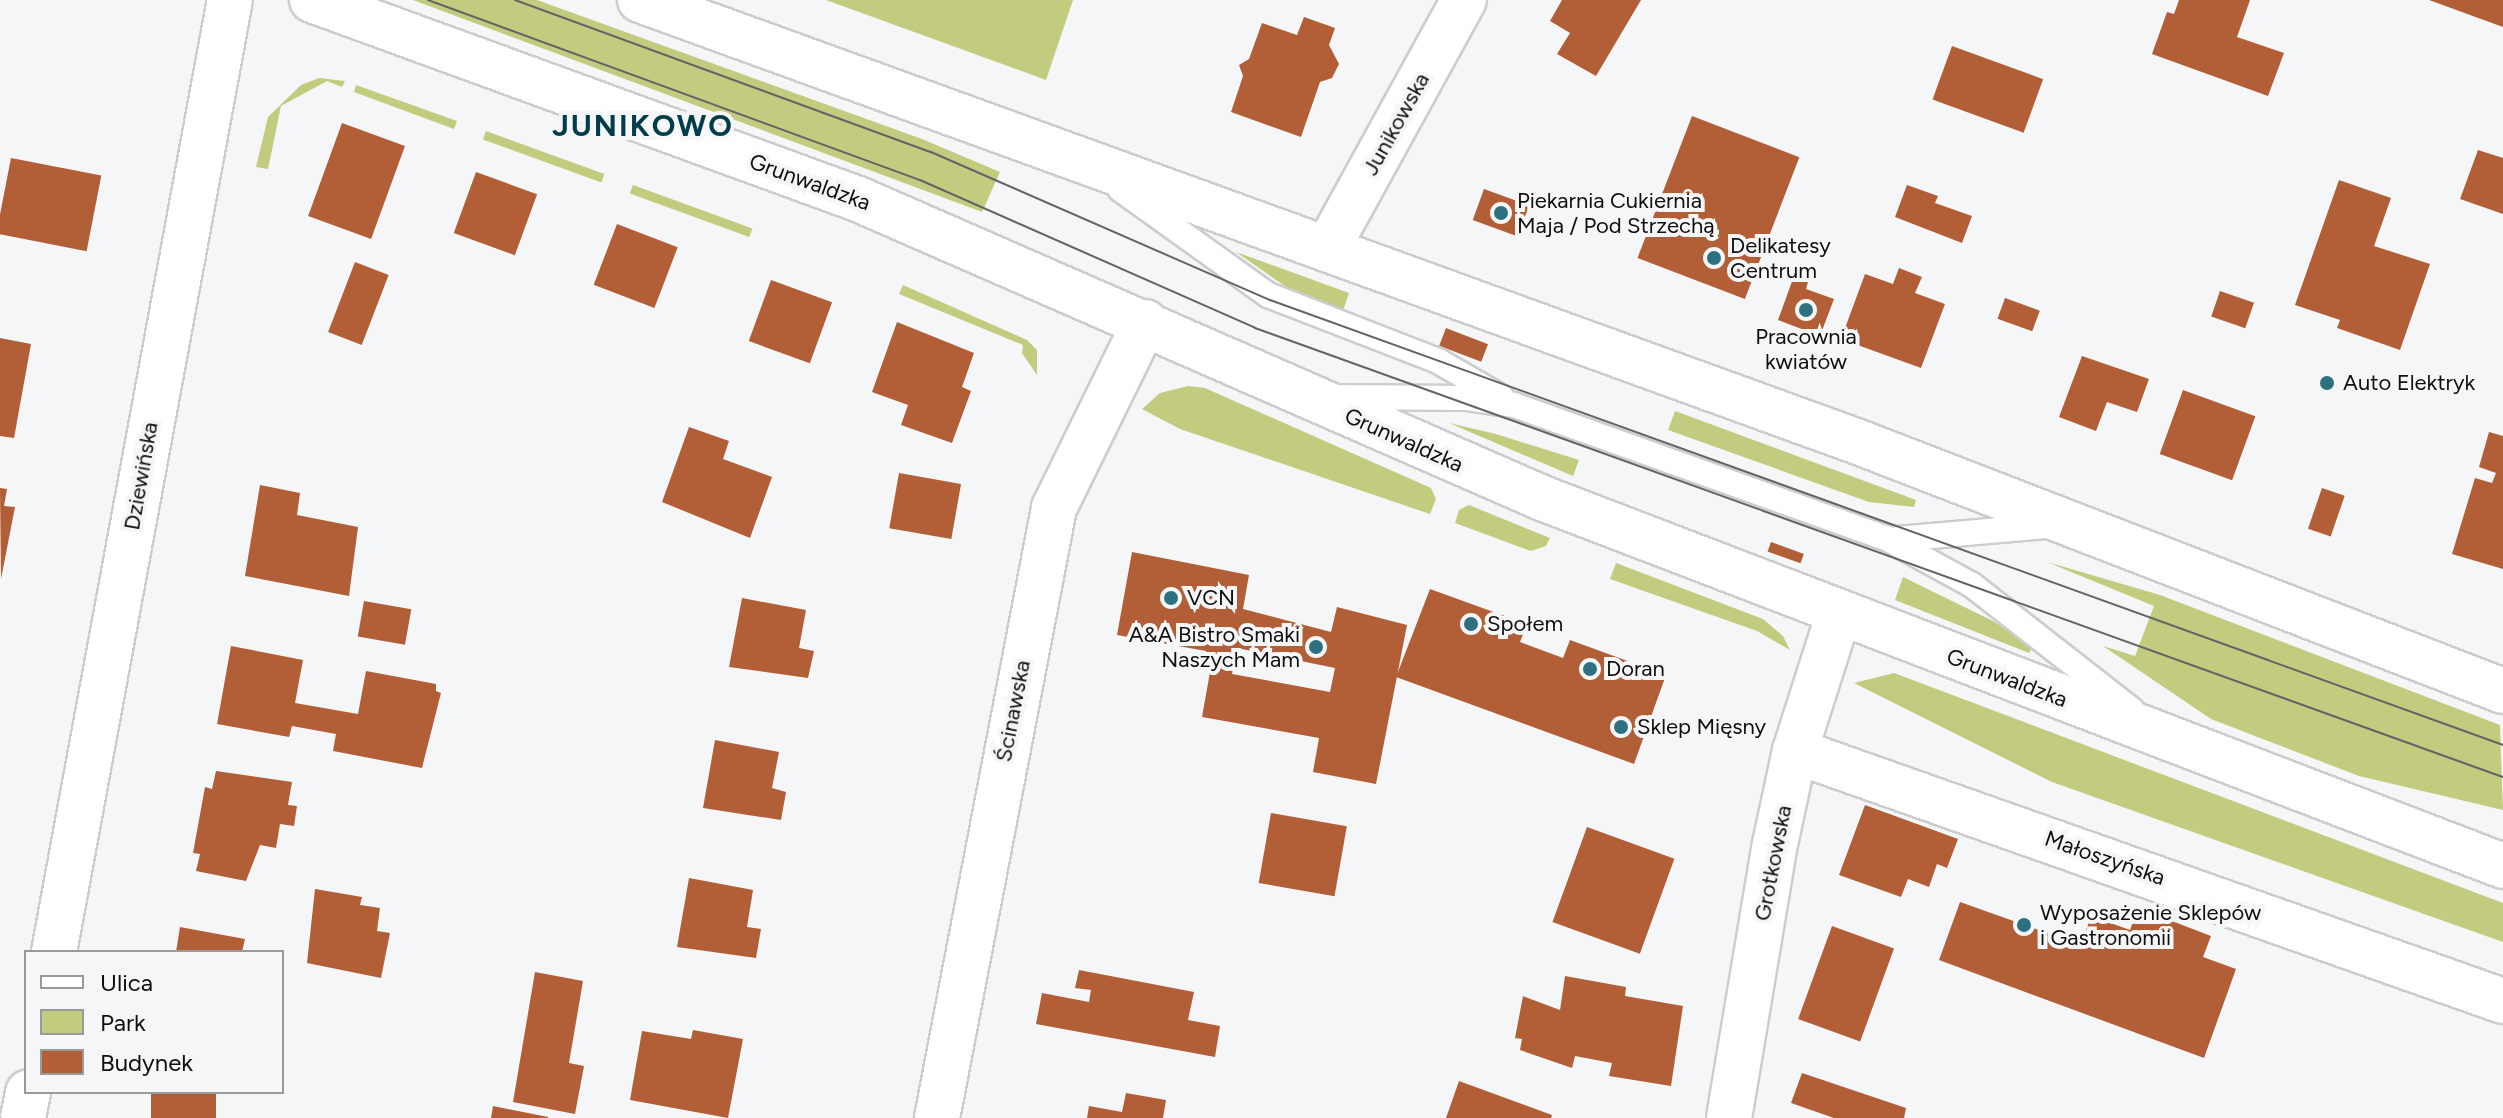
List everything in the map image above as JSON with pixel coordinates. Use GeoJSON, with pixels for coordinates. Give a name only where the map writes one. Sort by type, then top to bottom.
{"type":"FeatureCollection","features":[{"type":"Feature","properties":{"kind":"street","name":"Dziewińska"},"geometry":{"type":"LineString","coordinates":[[54,950],[230,0]]}},
{"type":"Feature","properties":{"kind":"street","name":"Grunwaldzka"},"geometry":{"type":"LineString","coordinates":[[312,0],[858,199],[1145,322],[1271,381],[1529,493],[2200,753],[2503,866]]}},
{"type":"Feature","properties":{"kind":"street"},"geometry":{"type":"LineString","coordinates":[[640,0],[1327,249],[2120,543],[2503,691]]}},
{"type":"Feature","properties":{"kind":"street","name":"Junikowska"},"geometry":{"type":"LineString","coordinates":[[1327,249],[1464,0]]}},
{"type":"Feature","properties":{"kind":"street","name":"Ścinawska"},"geometry":{"type":"LineString","coordinates":[[937,1118],[1054,508],[1145,322]]}},
{"type":"Feature","properties":{"kind":"street","name":"Grotkowska"},"geometry":{"type":"LineString","coordinates":[[1729,1118],[1795,751],[1839,613]]}},
{"type":"Feature","properties":{"kind":"street","name":"Małoszyńska"},"geometry":{"type":"LineString","coordinates":[[1795,751],[2503,1001]]}},
{"type":"Feature","properties":{"kind":"street"},"geometry":{"type":"LineString","coordinates":[[23,1118],[28,1094]]}},
{"type":"Feature","properties":{"kind":"lane"},"geometry":{"type":"LineString","coordinates":[[1059,153],[1136,199],[1268,295],[1438,361],[1514,405],[1886,538],[1972,585],[2142,718],[2200,753]]}},
{"type":"Feature","properties":{"kind":"lane"},"geometry":{"type":"LineString","coordinates":[[1271,381],[1346,398],[1466,398],[1514,405]]}},
{"type":"Feature","properties":{"kind":"lane"},"geometry":{"type":"LineString","coordinates":[[1886,538],[1935,540],[2018,525],[2073,529],[2120,543]]}},
{"type":"Feature","properties":{"kind":"green space"},"geometry":{"type":"Polygon","coordinates":[[[413,0],[537,0],[922,139],[1000,172],[982,212],[413,0]]]}},
{"type":"Feature","properties":{"kind":"green space"},"geometry":{"type":"Polygon","coordinates":[[[826,0],[1073,0],[1046,80],[826,0]]]}},
{"type":"Feature","properties":{"kind":"green space"},"geometry":{"type":"Polygon","coordinates":[[[319,78],[345,81],[342,87],[327,81],[281,106],[268,169],[256,167],[268,117],[301,85],[319,78]]]}},
{"type":"Feature","properties":{"kind":"green space"},"geometry":{"type":"Polygon","coordinates":[[[356,85],[457,121],[454,129],[354,92],[356,85]]]}},
{"type":"Feature","properties":{"kind":"green space"},"geometry":{"type":"Polygon","coordinates":[[[486,131],[604,174],[601,183],[483,139],[486,131]]]}},
{"type":"Feature","properties":{"kind":"green space"},"geometry":{"type":"Polygon","coordinates":[[[633,185],[752,228],[749,237],[630,193],[633,185]]]}},
{"type":"Feature","properties":{"kind":"green space"},"geometry":{"type":"Polygon","coordinates":[[[1236,252],[1349,293],[1342,314],[1302,298],[1236,252]]]}},
{"type":"Feature","properties":{"kind":"green space"},"geometry":{"type":"Polygon","coordinates":[[[903,285],[1027,340],[1037,350],[1037,375],[1022,353],[1023,345],[899,294],[903,285]]]}},
{"type":"Feature","properties":{"kind":"green space"},"geometry":{"type":"Polygon","coordinates":[[[1188,386],[1205,388],[1431,488],[1436,499],[1430,514],[1180,429],[1142,409],[1160,393],[1188,386]]]}},
{"type":"Feature","properties":{"kind":"green space"},"geometry":{"type":"Polygon","coordinates":[[[1675,411],[1916,500],[1914,507],[1869,502],[1668,430],[1675,411]]]}},
{"type":"Feature","properties":{"kind":"green space"},"geometry":{"type":"Polygon","coordinates":[[[1449,423],[1496,434],[1579,460],[1573,476],[1449,423]]]}},
{"type":"Feature","properties":{"kind":"green space"},"geometry":{"type":"Polygon","coordinates":[[[1469,505],[1550,538],[1546,546],[1531,551],[1455,523],[1459,510],[1469,505]]]}},
{"type":"Feature","properties":{"kind":"green space"},"geometry":{"type":"Polygon","coordinates":[[[2047,562],[2160,595],[2500,725],[2503,810],[2359,776],[2211,719],[2103,646],[2135,656],[2154,606],[2047,562]]]}},
{"type":"Feature","properties":{"kind":"green space"},"geometry":{"type":"Polygon","coordinates":[[[1616,563],[1763,619],[1783,636],[1790,650],[1757,631],[1610,579],[1616,563]]]}},
{"type":"Feature","properties":{"kind":"green space"},"geometry":{"type":"Polygon","coordinates":[[[1903,577],[1995,622],[2032,648],[2029,653],[1895,600],[1903,577]]]}},
{"type":"Feature","properties":{"kind":"green space"},"geometry":{"type":"Polygon","coordinates":[[[1894,673],[2503,903],[2503,942],[2052,782],[1854,683],[1894,673]]]}},
{"type":"Feature","properties":{"kind":"building"},"geometry":{"type":"Polygon","coordinates":[[[1562,0],[1641,0],[1596,76],[1557,54],[1570,33],[1550,21],[1562,0]]]}},
{"type":"Feature","properties":{"kind":"building"},"geometry":{"type":"Polygon","coordinates":[[[2179,0],[2250,0],[2237,37],[2284,53],[2268,96],[2152,54],[2167,12],[2174,14],[2179,0]]]}},
{"type":"Feature","properties":{"kind":"building"},"geometry":{"type":"Polygon","coordinates":[[[2429,0],[2503,0],[2503,27],[2429,0]]]}},
{"type":"Feature","properties":{"kind":"building"},"geometry":{"type":"Polygon","coordinates":[[[1304,17],[1335,28],[1329,45],[1339,64],[1332,78],[1320,82],[1301,137],[1231,112],[1243,76],[1239,65],[1249,59],[1262,23],[1297,35],[1304,17]]]}},
{"type":"Feature","properties":{"kind":"building"},"geometry":{"type":"Polygon","coordinates":[[[1952,46],[2043,79],[2024,133],[1933,100],[1952,46]]]}},
{"type":"Feature","properties":{"kind":"building"},"geometry":{"type":"Polygon","coordinates":[[[1692,116],[1799,157],[1745,299],[1638,258],[1692,116]]]}},
{"type":"Feature","properties":{"kind":"building"},"geometry":{"type":"Polygon","coordinates":[[[342,123],[405,146],[371,239],[308,216],[342,123]]]}},
{"type":"Feature","properties":{"kind":"building"},"geometry":{"type":"Polygon","coordinates":[[[2478,150],[2503,158],[2503,214],[2460,199],[2478,150]]]}},
{"type":"Feature","properties":{"kind":"building"},"geometry":{"type":"Polygon","coordinates":[[[11,158],[101,176],[87,251],[0,234],[0,215],[11,158]]]}},
{"type":"Feature","properties":{"kind":"building"},"geometry":{"type":"Polygon","coordinates":[[[476,172],[537,194],[515,255],[454,233],[476,172]]]}},
{"type":"Feature","properties":{"kind":"building"},"geometry":{"type":"Polygon","coordinates":[[[2339,180],[2391,198],[2374,246],[2430,264],[2400,350],[2337,328],[2340,320],[2295,305],[2339,180]]]}},
{"type":"Feature","properties":{"kind":"building"},"geometry":{"type":"Polygon","coordinates":[[[1907,185],[1938,196],[1935,203],[1972,216],[1962,243],[1895,217],[1907,185]]]}},
{"type":"Feature","properties":{"kind":"building","name":"Piekarnia Cukiernia Maja / Pod Strzechą"},"geometry":{"type":"Polygon","coordinates":[[[1484,189],[1529,205],[1518,236],[1473,220],[1484,189]]]}},
{"type":"Feature","properties":{"kind":"building"},"geometry":{"type":"Polygon","coordinates":[[[617,224],[678,247],[654,308],[594,285],[617,224]]]}},
{"type":"Feature","properties":{"kind":"building"},"geometry":{"type":"Polygon","coordinates":[[[355,262],[389,275],[362,345],[328,332],[355,262]]]}},
{"type":"Feature","properties":{"kind":"building"},"geometry":{"type":"Polygon","coordinates":[[[1899,268],[1922,277],[1915,293],[1945,304],[1921,368],[1841,339],[1865,274],[1893,284],[1899,268]]]}},
{"type":"Feature","properties":{"kind":"building","name":"Pracownia kwiatów"},"geometry":{"type":"Polygon","coordinates":[[[1794,276],[1808,282],[1806,289],[1834,299],[1820,336],[1778,320],[1794,276]]]}},
{"type":"Feature","properties":{"kind":"building"},"geometry":{"type":"Polygon","coordinates":[[[771,280],[832,302],[810,363],[749,341],[771,280]]]}},
{"type":"Feature","properties":{"kind":"building"},"geometry":{"type":"Polygon","coordinates":[[[2220,291],[2254,303],[2245,328],[2211,317],[2220,291]]]}},
{"type":"Feature","properties":{"kind":"building"},"geometry":{"type":"Polygon","coordinates":[[[2005,298],[2040,311],[2032,331],[1997,319],[2005,298]]]}},
{"type":"Feature","properties":{"kind":"building"},"geometry":{"type":"Polygon","coordinates":[[[897,322],[974,353],[962,387],[971,391],[952,443],[901,425],[908,405],[872,392],[897,322]]]}},
{"type":"Feature","properties":{"kind":"building"},"geometry":{"type":"Polygon","coordinates":[[[1446,328],[1488,344],[1481,362],[1439,346],[1446,328]]]}},
{"type":"Feature","properties":{"kind":"building"},"geometry":{"type":"Polygon","coordinates":[[[0,338],[31,344],[14,438],[0,436],[0,338]]]}},
{"type":"Feature","properties":{"kind":"building"},"geometry":{"type":"Polygon","coordinates":[[[2082,356],[2149,379],[2137,412],[2107,402],[2096,431],[2059,417],[2082,356]]]}},
{"type":"Feature","properties":{"kind":"building"},"geometry":{"type":"Polygon","coordinates":[[[2183,390],[2255,416],[2232,480],[2160,454],[2183,390]]]}},
{"type":"Feature","properties":{"kind":"building"},"geometry":{"type":"Polygon","coordinates":[[[689,427],[729,441],[723,459],[772,477],[750,538],[662,502],[689,427]]]}},
{"type":"Feature","properties":{"kind":"building"},"geometry":{"type":"Polygon","coordinates":[[[2489,432],[2503,436],[2503,569],[2452,554],[2475,478],[2492,483],[2496,473],[2479,467],[2489,432]]]}},
{"type":"Feature","properties":{"kind":"building"},"geometry":{"type":"Polygon","coordinates":[[[899,473],[961,484],[951,539],[889,528],[899,473]]]}},
{"type":"Feature","properties":{"kind":"building"},"geometry":{"type":"Polygon","coordinates":[[[260,485],[300,493],[297,515],[358,527],[349,596],[245,576],[260,485]]]}},
{"type":"Feature","properties":{"kind":"building"},"geometry":{"type":"Polygon","coordinates":[[[0,488],[7,489],[4,506],[15,507],[1,579],[0,488]]]}},
{"type":"Feature","properties":{"kind":"building"},"geometry":{"type":"Polygon","coordinates":[[[2322,488],[2345,496],[2331,536],[2308,529],[2322,488]]]}},
{"type":"Feature","properties":{"kind":"building"},"geometry":{"type":"Polygon","coordinates":[[[1771,542],[1804,554],[1800,563],[1768,551],[1771,542]]]}},
{"type":"Feature","properties":{"kind":"building"},"geometry":{"type":"Polygon","coordinates":[[[1132,552],[1249,575],[1243,609],[1331,632],[1337,607],[1407,625],[1376,784],[1313,772],[1319,738],[1202,717],[1210,672],[1206,651],[1117,635],[1132,552]],[[1237,648],[1232,674],[1330,692],[1335,668],[1237,648]]]}},
{"type":"Feature","properties":{"kind":"building"},"geometry":{"type":"Polygon","coordinates":[[[1430,589],[1527,624],[1520,642],[1563,658],[1570,640],[1666,675],[1634,764],[1396,677],[1430,589]]]}},
{"type":"Feature","properties":{"kind":"building"},"geometry":{"type":"Polygon","coordinates":[[[742,598],[806,610],[799,648],[814,651],[808,678],[729,667],[742,598]]]}},
{"type":"Feature","properties":{"kind":"building"},"geometry":{"type":"Polygon","coordinates":[[[364,601],[411,609],[405,645],[358,636],[364,601]]]}},
{"type":"Feature","properties":{"kind":"building"},"geometry":{"type":"Polygon","coordinates":[[[231,646],[303,660],[295,703],[358,714],[366,671],[436,684],[436,691],[441,693],[422,768],[333,751],[336,734],[292,726],[289,737],[217,724],[231,646]]]}},
{"type":"Feature","properties":{"kind":"building"},"geometry":{"type":"Polygon","coordinates":[[[715,740],[779,752],[772,788],[786,792],[781,820],[703,808],[715,740]]]}},
{"type":"Feature","properties":{"kind":"building"},"geometry":{"type":"Polygon","coordinates":[[[216,771],[292,782],[288,805],[297,806],[294,826],[280,824],[276,848],[260,845],[246,881],[196,871],[200,854],[193,853],[205,787],[212,789],[216,771]]]}},
{"type":"Feature","properties":{"kind":"building"},"geometry":{"type":"Polygon","coordinates":[[[1865,805],[1958,839],[1947,868],[1937,864],[1929,887],[1908,879],[1901,897],[1839,875],[1865,805]]]}},
{"type":"Feature","properties":{"kind":"building"},"geometry":{"type":"Polygon","coordinates":[[[1271,813],[1347,826],[1335,896],[1259,883],[1271,813]]]}},
{"type":"Feature","properties":{"kind":"building"},"geometry":{"type":"Polygon","coordinates":[[[1587,827],[1674,859],[1640,954],[1552,922],[1587,827]]]}},
{"type":"Feature","properties":{"kind":"building"},"geometry":{"type":"Polygon","coordinates":[[[689,878],[753,890],[747,927],[761,929],[756,958],[677,947],[689,878]]]}},
{"type":"Feature","properties":{"kind":"building"},"geometry":{"type":"Polygon","coordinates":[[[315,889],[362,897],[360,905],[380,908],[377,931],[390,933],[381,978],[307,963],[315,889]]]}},
{"type":"Feature","properties":{"kind":"building"},"geometry":{"type":"Polygon","coordinates":[[[1960,902],[2081,945],[2091,916],[2130,930],[2138,908],[2211,936],[2203,957],[2236,969],[2204,1058],[1939,960],[1960,902]]]}},
{"type":"Feature","properties":{"kind":"building"},"geometry":{"type":"Polygon","coordinates":[[[1832,926],[1894,949],[1860,1042],[1798,1019],[1832,926]]]}},
{"type":"Feature","properties":{"kind":"building"},"geometry":{"type":"Polygon","coordinates":[[[180,927],[245,939],[242,950],[176,950],[180,927]]]}},
{"type":"Feature","properties":{"kind":"building"},"geometry":{"type":"Polygon","coordinates":[[[1079,970],[1194,992],[1188,1020],[1220,1026],[1215,1057],[1036,1024],[1042,993],[1089,1002],[1091,990],[1075,988],[1079,970]]]}},
{"type":"Feature","properties":{"kind":"building"},"geometry":{"type":"Polygon","coordinates":[[[535,972],[583,981],[569,1063],[584,1066],[575,1114],[513,1102],[535,972]]]}},
{"type":"Feature","properties":{"kind":"building"},"geometry":{"type":"Polygon","coordinates":[[[1565,976],[1626,987],[1625,996],[1683,1006],[1671,1086],[1609,1076],[1612,1063],[1575,1056],[1572,1068],[1520,1050],[1522,1039],[1515,1038],[1523,996],[1560,1010],[1565,976]]]}},
{"type":"Feature","properties":{"kind":"building"},"geometry":{"type":"Polygon","coordinates":[[[693,1030],[743,1039],[728,1118],[630,1100],[642,1031],[691,1039],[693,1030]]]}},
{"type":"Feature","properties":{"kind":"building"},"geometry":{"type":"Polygon","coordinates":[[[1802,1073],[1906,1108],[1904,1118],[1834,1118],[1791,1103],[1802,1073]]]}},
{"type":"Feature","properties":{"kind":"building"},"geometry":{"type":"Polygon","coordinates":[[[1459,1081],[1552,1115],[1551,1118],[1446,1118],[1459,1081]]]}},
{"type":"Feature","properties":{"kind":"building"},"geometry":{"type":"Polygon","coordinates":[[[1126,1093],[1166,1100],[1163,1118],[1087,1118],[1089,1106],[1122,1112],[1126,1093]]]}},
{"type":"Feature","properties":{"kind":"building"},"geometry":{"type":"Polygon","coordinates":[[[151,1094],[216,1094],[216,1118],[151,1118],[151,1094]]]}},
{"type":"Feature","properties":{"kind":"building"},"geometry":{"type":"Polygon","coordinates":[[[493,1106],[548,1117],[548,1118],[491,1118],[493,1106]]]}},
{"type":"Feature","properties":{"kind":"tram line"},"geometry":{"type":"LineString","coordinates":[[428,0],[920,180],[1255,328],[2503,777]]}},
{"type":"Feature","properties":{"kind":"tram line"},"geometry":{"type":"LineString","coordinates":[[515,0],[931,152],[1270,300],[2503,745]]}},
{"type":"Feature","properties":{"kind":"place","name":"Piekarnia Cukiernia Maja / Pod Strzechą"},"geometry":{"type":"Point","coordinates":[1501,213]}},
{"type":"Feature","properties":{"kind":"place","name":"Delikatesy Centrum"},"geometry":{"type":"Point","coordinates":[1714,258]}},
{"type":"Feature","properties":{"kind":"place","name":"Pracownia kwiatów"},"geometry":{"type":"Point","coordinates":[1806,310]}},
{"type":"Feature","properties":{"kind":"place","name":"Auto Elektryk"},"geometry":{"type":"Point","coordinates":[2327,383]}},
{"type":"Feature","properties":{"kind":"place","name":"VCN"},"geometry":{"type":"Point","coordinates":[1171,598]}},
{"type":"Feature","properties":{"kind":"place","name":"Społem"},"geometry":{"type":"Point","coordinates":[1471,624]}},
{"type":"Feature","properties":{"kind":"place","name":"A&A Bistro Smaki Naszych Mam"},"geometry":{"type":"Point","coordinates":[1316,647]}},
{"type":"Feature","properties":{"kind":"place","name":"Doran"},"geometry":{"type":"Point","coordinates":[1590,669]}},
{"type":"Feature","properties":{"kind":"place","name":"Sklep Mięsny"},"geometry":{"type":"Point","coordinates":[1621,727]}},
{"type":"Feature","properties":{"kind":"place","name":"Wyposażenie Sklepów i Gastronomii"},"geometry":{"type":"Point","coordinates":[2024,925]}},
{"type":"Feature","properties":{"kind":"district","name":"JUNIKOWO"},"geometry":{"type":"Point","coordinates":[643,126]}}]}
